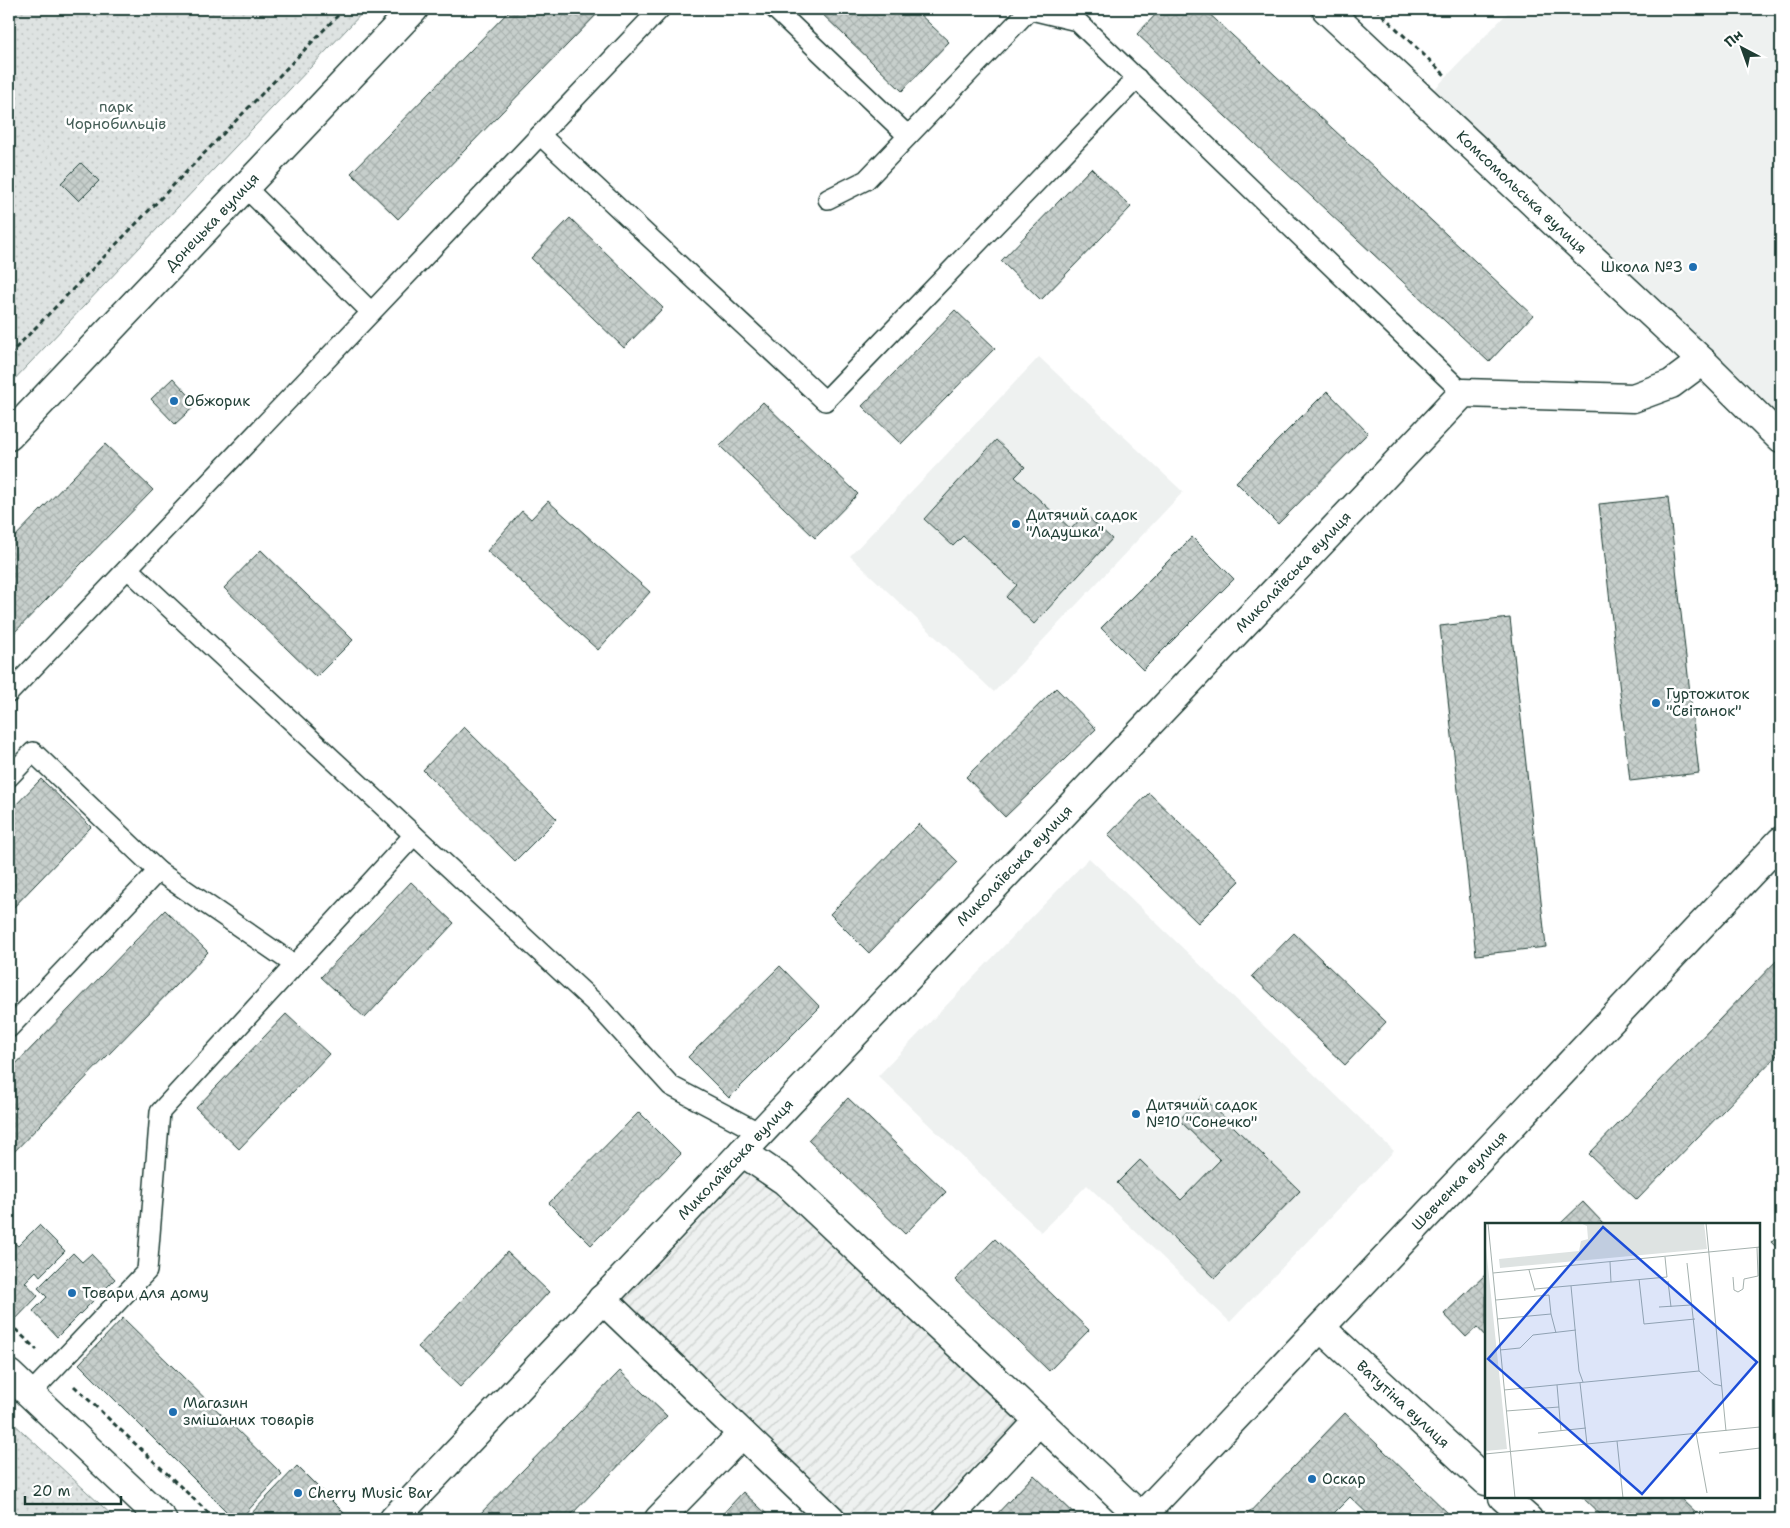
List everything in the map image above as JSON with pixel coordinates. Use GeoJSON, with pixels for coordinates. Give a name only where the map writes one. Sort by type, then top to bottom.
{"type":"FeatureCollection","features":[{"type":"Feature","properties":{"kind":"street","name":"Донецька вулиця"},"geometry":{"type":"LineString","coordinates":[[9,436],[414,9]]}},
{"type":"Feature","properties":{"kind":"street","name":"Комсомольська вулиця"},"geometry":{"type":"LineString","coordinates":[[1326,9],[1702,361],[1781,438]]}},
{"type":"Feature","properties":{"kind":"street"},"geometry":{"type":"LineString","coordinates":[[1462,392],[1633,398],[1671,384],[1702,361]]}},
{"type":"Feature","properties":{"kind":"street","name":"Миколаївська вулиця"},"geometry":{"type":"LineString","coordinates":[[394,1519],[1462,392]]}},
{"type":"Feature","properties":{"kind":"street","name":"Шевченка вулиця"},"geometry":{"type":"LineString","coordinates":[[1140,1518],[1781,841]]}},
{"type":"Feature","properties":{"kind":"street"},"geometry":{"type":"LineString","coordinates":[[751,1142],[785,1181],[1140,1518]]}},
{"type":"Feature","properties":{"kind":"street"},"geometry":{"type":"LineString","coordinates":[[602,1299],[831,1519]]}},
{"type":"Feature","properties":{"kind":"street","name":"Ватутіна вулиця"},"geometry":{"type":"LineString","coordinates":[[1321,1328],[1485,1480]]}},
{"type":"Feature","properties":{"kind":"street"},"geometry":{"type":"LineString","coordinates":[[9,1374],[153,1516]]}},
{"type":"Feature","properties":{"kind":"street"},"geometry":{"type":"LineString","coordinates":[[947,1519],[1039,1421]]}},
{"type":"Feature","properties":{"kind":"street"},"geometry":{"type":"LineString","coordinates":[[659,1519],[742,1434]]}},
{"type":"Feature","properties":{"kind":"street"},"geometry":{"type":"LineString","coordinates":[[1504,1498],[1528,1519]]}},
{"type":"Feature","properties":{"kind":"lane"},"geometry":{"type":"LineString","coordinates":[[9,693],[660,9]]}},
{"type":"Feature","properties":{"kind":"lane"},"geometry":{"type":"LineString","coordinates":[[775,9],[908,136]]}},
{"type":"Feature","properties":{"kind":"lane"},"geometry":{"type":"LineString","coordinates":[[828,199],[866,180],[1028,10],[1077,21],[1462,392]]}},
{"type":"Feature","properties":{"kind":"lane"},"geometry":{"type":"LineString","coordinates":[[540,135],[825,401],[1136,78]]}},
{"type":"Feature","properties":{"kind":"lane"},"geometry":{"type":"LineString","coordinates":[[245,187],[371,312]]}},
{"type":"Feature","properties":{"kind":"lane"},"geometry":{"type":"LineString","coordinates":[[128,569],[597,1005],[671,1086],[751,1142]]}},
{"type":"Feature","properties":{"kind":"lane"},"geometry":{"type":"LineString","coordinates":[[9,777],[33,752],[158,871],[295,965]]}},
{"type":"Feature","properties":{"kind":"lane"},"geometry":{"type":"LineString","coordinates":[[30,1394],[147,1271],[160,1112],[414,835]]}},
{"type":"Feature","properties":{"kind":"lane"},"geometry":{"type":"LineString","coordinates":[[9,1028],[158,871]]}},
{"type":"Feature","properties":{"kind":"path"},"geometry":{"type":"LineString","coordinates":[[9,355],[344,9]]}},
{"type":"Feature","properties":{"kind":"path"},"geometry":{"type":"LineString","coordinates":[[9,1323],[215,1519]]}},
{"type":"Feature","properties":{"kind":"shaded area","name":"Школа №3"},"geometry":{"type":"Polygon","coordinates":[[[1511,9],[1781,9],[1781,438],[1428,96],[1511,9]]]}},
{"type":"Feature","properties":{"kind":"shaded area","name":"Дитячий садок \"Ладушка\""},"geometry":{"type":"Polygon","coordinates":[[[1039,357],[1183,492],[994,692],[850,556],[1039,357]]]}},
{"type":"Feature","properties":{"kind":"shaded area","name":"Дитячий садок №10 \"Сонечко\""},"geometry":{"type":"Polygon","coordinates":[[[1089,858],[1394,1151],[1230,1322],[1087,1185],[1041,1232],[878,1076],[1089,858]]]}},
{"type":"Feature","properties":{"kind":"shaded area"},"geometry":{"type":"Polygon","coordinates":[[[741,1163],[779,1187],[1023,1421],[928,1519],[848,1519],[616,1297],[741,1163]]]}},
{"type":"Feature","properties":{"kind":"green space","name":"парк Чорнобильців"},"geometry":{"type":"Polygon","coordinates":[[[9,9],[366,9],[9,385],[9,9]]]}},
{"type":"Feature","properties":{"kind":"green space"},"geometry":{"type":"Polygon","coordinates":[[[9,1419],[116,1519],[9,1519],[9,1419]]]}},
{"type":"Feature","properties":{"kind":"building"},"geometry":{"type":"Polygon","coordinates":[[[511,9],[602,9],[398,219],[351,173],[511,9]]]}},
{"type":"Feature","properties":{"kind":"building"},"geometry":{"type":"Polygon","coordinates":[[[817,9],[914,9],[949,42],[902,91],[817,9]]]}},
{"type":"Feature","properties":{"kind":"building"},"geometry":{"type":"Polygon","coordinates":[[[1161,9],[1204,9],[1533,315],[1489,362],[1137,34],[1161,9]]]}},
{"type":"Feature","properties":{"kind":"building"},"geometry":{"type":"Polygon","coordinates":[[[81,163],[99,181],[79,201],[61,183],[81,163]]]}},
{"type":"Feature","properties":{"kind":"building"},"geometry":{"type":"Polygon","coordinates":[[[1091,168],[1131,207],[1041,300],[1001,261],[1091,168]]]}},
{"type":"Feature","properties":{"kind":"building"},"geometry":{"type":"Polygon","coordinates":[[[570,218],[663,308],[624,348],[531,258],[570,218]]]}},
{"type":"Feature","properties":{"kind":"building"},"geometry":{"type":"Polygon","coordinates":[[[955,310],[995,348],[901,444],[862,406],[955,310]]]}},
{"type":"Feature","properties":{"kind":"building","name":"Обжорик"},"geometry":{"type":"Polygon","coordinates":[[[173,378],[197,404],[175,424],[151,399],[173,378]]]}},
{"type":"Feature","properties":{"kind":"building"},"geometry":{"type":"Polygon","coordinates":[[[1327,391],[1368,433],[1278,524],[1236,482],[1327,391]]]}},
{"type":"Feature","properties":{"kind":"building"},"geometry":{"type":"Polygon","coordinates":[[[763,402],[858,494],[815,538],[720,446],[763,402]]]}},
{"type":"Feature","properties":{"kind":"building"},"geometry":{"type":"Polygon","coordinates":[[[996,440],[1025,467],[1015,477],[1071,529],[1085,514],[1112,539],[1034,624],[1006,597],[1017,585],[963,536],[953,546],[924,519],[996,440]]]}},
{"type":"Feature","properties":{"kind":"building"},"geometry":{"type":"Polygon","coordinates":[[[105,444],[153,490],[9,638],[9,543],[105,444]]]}},
{"type":"Feature","properties":{"kind":"building","name":"Гуртожиток \"Світанок\""},"geometry":{"type":"Polygon","coordinates":[[[1668,497],[1699,773],[1630,781],[1599,504],[1668,497]]]}},
{"type":"Feature","properties":{"kind":"building"},"geometry":{"type":"Polygon","coordinates":[[[548,501],[650,592],[598,650],[487,551],[522,511],[531,519],[548,501]]]}},
{"type":"Feature","properties":{"kind":"building"},"geometry":{"type":"Polygon","coordinates":[[[1192,537],[1234,579],[1143,670],[1101,628],[1192,537]]]}},
{"type":"Feature","properties":{"kind":"building"},"geometry":{"type":"Polygon","coordinates":[[[261,550],[353,640],[316,677],[224,588],[261,550]]]}},
{"type":"Feature","properties":{"kind":"building"},"geometry":{"type":"Polygon","coordinates":[[[1510,618],[1546,947],[1476,955],[1440,626],[1510,618]]]}},
{"type":"Feature","properties":{"kind":"building"},"geometry":{"type":"Polygon","coordinates":[[[1056,688],[1096,729],[1005,817],[966,777],[1056,688]]]}},
{"type":"Feature","properties":{"kind":"building"},"geometry":{"type":"Polygon","coordinates":[[[464,727],[557,819],[515,861],[423,770],[464,727]]]}},
{"type":"Feature","properties":{"kind":"building"},"geometry":{"type":"Polygon","coordinates":[[[41,779],[91,827],[9,912],[9,812],[41,779]]]}},
{"type":"Feature","properties":{"kind":"building"},"geometry":{"type":"Polygon","coordinates":[[[1149,793],[1240,881],[1198,923],[1108,835],[1149,793]]]}},
{"type":"Feature","properties":{"kind":"building"},"geometry":{"type":"Polygon","coordinates":[[[919,824],[958,862],[869,953],[830,914],[919,824]]]}},
{"type":"Feature","properties":{"kind":"building"},"geometry":{"type":"Polygon","coordinates":[[[411,882],[454,923],[365,1018],[321,977],[411,882]]]}},
{"type":"Feature","properties":{"kind":"building"},"geometry":{"type":"Polygon","coordinates":[[[165,910],[208,952],[9,1157],[9,1071],[165,910]]]}},
{"type":"Feature","properties":{"kind":"building"},"geometry":{"type":"Polygon","coordinates":[[[1294,933],[1386,1022],[1345,1065],[1252,976],[1294,933]]]}},
{"type":"Feature","properties":{"kind":"building"},"geometry":{"type":"Polygon","coordinates":[[[1781,956],[1781,1051],[1637,1200],[1589,1154],[1781,956]]]}},
{"type":"Feature","properties":{"kind":"building"},"geometry":{"type":"Polygon","coordinates":[[[780,966],[820,1007],[729,1098],[688,1057],[780,966]]]}},
{"type":"Feature","properties":{"kind":"building"},"geometry":{"type":"Polygon","coordinates":[[[286,1014],[329,1054],[239,1149],[196,1108],[286,1014]]]}},
{"type":"Feature","properties":{"kind":"building"},"geometry":{"type":"Polygon","coordinates":[[[1202,1096],[1300,1191],[1215,1278],[1117,1183],[1140,1160],[1181,1200],[1220,1160],[1179,1120],[1202,1096]]]}},
{"type":"Feature","properties":{"kind":"building"},"geometry":{"type":"Polygon","coordinates":[[[848,1098],[946,1192],[905,1234],[808,1140],[848,1098]]]}},
{"type":"Feature","properties":{"kind":"building"},"geometry":{"type":"Polygon","coordinates":[[[639,1112],[681,1154],[591,1245],[549,1203],[639,1112]]]}},
{"type":"Feature","properties":{"kind":"building"},"geometry":{"type":"Polygon","coordinates":[[[1583,1202],[1603,1223],[1561,1223],[1583,1202]]]}},
{"type":"Feature","properties":{"kind":"building"},"geometry":{"type":"Polygon","coordinates":[[[39,1225],[65,1251],[40,1276],[36,1271],[25,1282],[38,1296],[12,1323],[9,1319],[9,1240],[18,1246],[39,1225]]]}},
{"type":"Feature","properties":{"kind":"building"},"geometry":{"type":"Polygon","coordinates":[[[1781,1231],[1781,1252],[1771,1242],[1781,1231]]]}},
{"type":"Feature","properties":{"kind":"building"},"geometry":{"type":"Polygon","coordinates":[[[995,1239],[1089,1330],[1049,1371],[955,1280],[995,1239]]]}},
{"type":"Feature","properties":{"kind":"building"},"geometry":{"type":"Polygon","coordinates":[[[507,1252],[549,1292],[460,1387],[418,1347],[507,1252]]]}},
{"type":"Feature","properties":{"kind":"building","name":"Товари для дому"},"geometry":{"type":"Polygon","coordinates":[[[73,1253],[82,1262],[91,1254],[115,1279],[57,1337],[33,1311],[47,1297],[38,1288],[73,1253]]]}},
{"type":"Feature","properties":{"kind":"building"},"geometry":{"type":"Polygon","coordinates":[[[1485,1275],[1485,1336],[1477,1327],[1466,1337],[1444,1314],[1485,1275]]]}},
{"type":"Feature","properties":{"kind":"building","name":"Магазин змішаних товарів"},"geometry":{"type":"Polygon","coordinates":[[[123,1318],[282,1474],[240,1519],[234,1519],[79,1364],[123,1318]]]}},
{"type":"Feature","properties":{"kind":"building"},"geometry":{"type":"Polygon","coordinates":[[[620,1371],[667,1416],[567,1519],[475,1519],[620,1371]]]}},
{"type":"Feature","properties":{"kind":"building"},"geometry":{"type":"Polygon","coordinates":[[[1345,1413],[1454,1519],[1373,1519],[1350,1497],[1328,1519],[1243,1519],[1345,1413]]]}},
{"type":"Feature","properties":{"kind":"building","name":"Cherry Music Bar"},"geometry":{"type":"Polygon","coordinates":[[[297,1466],[350,1519],[246,1519],[297,1466]]]}},
{"type":"Feature","properties":{"kind":"building"},"geometry":{"type":"Polygon","coordinates":[[[1034,1475],[1080,1519],[992,1519],[1034,1475]]]}},
{"type":"Feature","properties":{"kind":"building"},"geometry":{"type":"Polygon","coordinates":[[[743,1492],[772,1519],[718,1519],[743,1492]]]}},
{"type":"Feature","properties":{"kind":"building"},"geometry":{"type":"Polygon","coordinates":[[[1583,1498],[1680,1498],[1702,1519],[1605,1519],[1583,1498]]]}},
{"type":"Feature","properties":{"kind":"place","name":"Школа №3"},"geometry":{"type":"Point","coordinates":[1693,267]}},
{"type":"Feature","properties":{"kind":"place","name":"Обжорик"},"geometry":{"type":"Point","coordinates":[174,401]}},
{"type":"Feature","properties":{"kind":"place","name":"Дитячий садок \"Ладушка\""},"geometry":{"type":"Point","coordinates":[1016,524]}},
{"type":"Feature","properties":{"kind":"place","name":"Гуртожиток \"Світанок\""},"geometry":{"type":"Point","coordinates":[1656,703]}},
{"type":"Feature","properties":{"kind":"place","name":"Дитячий садок №10 \"Сонечко\""},"geometry":{"type":"Point","coordinates":[1136,1114]}},
{"type":"Feature","properties":{"kind":"place","name":"Товари для дому"},"geometry":{"type":"Point","coordinates":[72,1293]}},
{"type":"Feature","properties":{"kind":"place","name":"Магазин змішаних товарів"},"geometry":{"type":"Point","coordinates":[173,1412]}},
{"type":"Feature","properties":{"kind":"place","name":"Оскар"},"geometry":{"type":"Point","coordinates":[1312,1479]}},
{"type":"Feature","properties":{"kind":"place","name":"Cherry Music Bar"},"geometry":{"type":"Point","coordinates":[298,1493]}}]}
